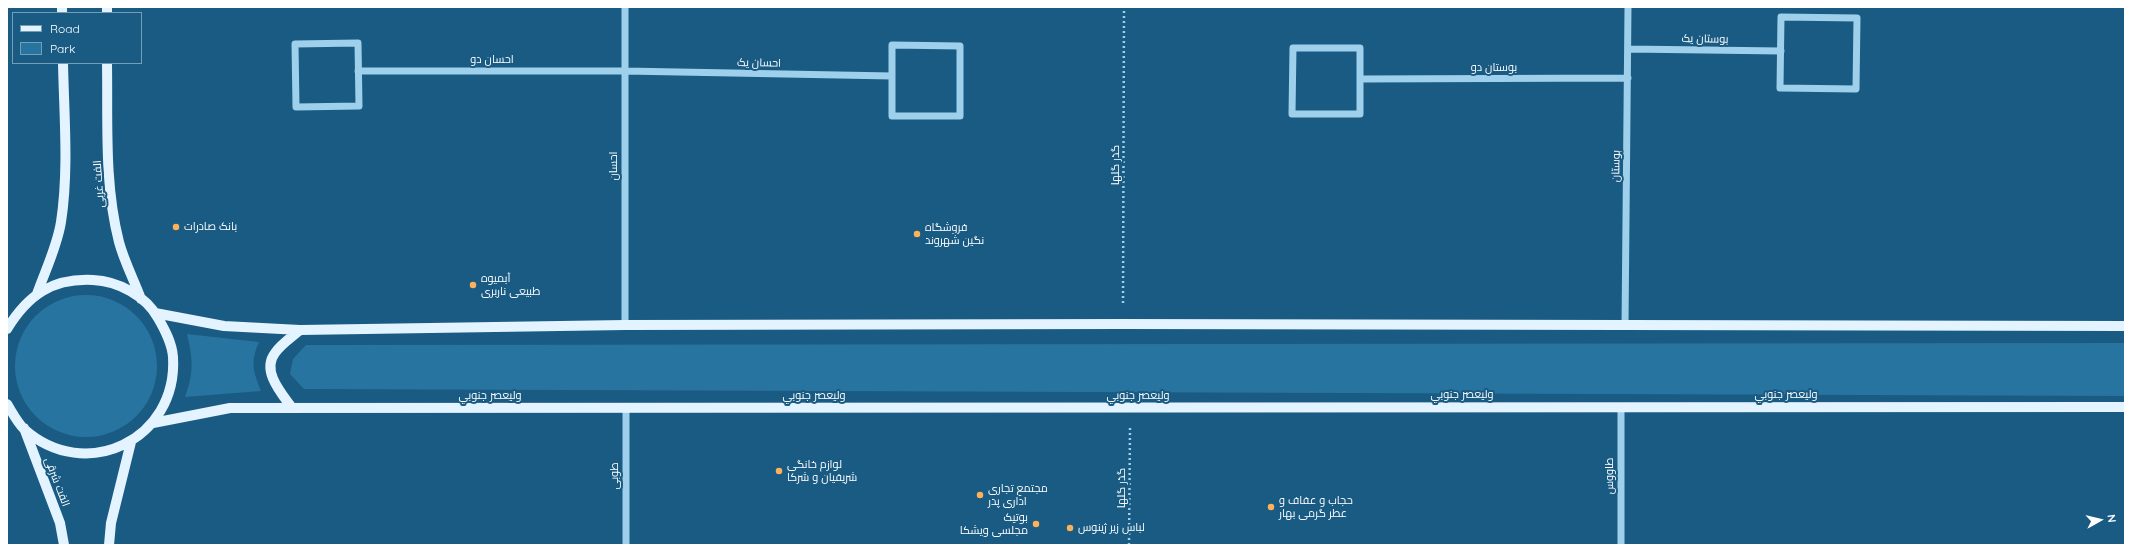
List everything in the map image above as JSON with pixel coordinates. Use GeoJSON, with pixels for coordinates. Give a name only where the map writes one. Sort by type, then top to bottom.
{"type":"FeatureCollection","features":[{"type":"Feature","properties":{"kind":"main road"},"geometry":{"type":"LineString","coordinates":[[37,294],[55,245],[61,222],[65,180],[63,64]]}},
{"type":"Feature","properties":{"kind":"main road","name":"الفت غربی"},"geometry":{"type":"LineString","coordinates":[[108,64],[109,166],[112,210],[119,243],[141,299]]}},
{"type":"Feature","properties":{"kind":"main road"},"geometry":{"type":"LineString","coordinates":[[7,329],[18,311],[37,294],[56,284],[78,279],[100,280],[122,287],[141,299],[155,313],[166,333],[173,356],[172,380],[166,403],[153,423],[131,442],[110,451],[87,454],[64,452],[42,443],[22,426],[7,404]]}},
{"type":"Feature","properties":{"kind":"main road"},"geometry":{"type":"LineString","coordinates":[[7,311],[18,311]]}},
{"type":"Feature","properties":{"kind":"main road"},"geometry":{"type":"LineString","coordinates":[[155,313],[224,326],[300,330],[625,325],[1123,324],[2125,326]]}},
{"type":"Feature","properties":{"kind":"main road"},"geometry":{"type":"LineString","coordinates":[[292,408],[274,383],[270,367],[274,354],[300,330]]}},
{"type":"Feature","properties":{"kind":"main road","name":"وليعصر جنوبي"},"geometry":{"type":"LineString","coordinates":[[153,423],[230,408],[2125,407]]}},
{"type":"Feature","properties":{"kind":"main road"},"geometry":{"type":"LineString","coordinates":[[7,422],[22,426]]}},
{"type":"Feature","properties":{"kind":"main road","name":"الفت شرقی"},"geometry":{"type":"LineString","coordinates":[[22,426],[60,523],[64,545]]}},
{"type":"Feature","properties":{"kind":"main road"},"geometry":{"type":"LineString","coordinates":[[109,545],[111,522],[131,442]]}},
{"type":"Feature","properties":{"kind":"street","name":"احسان"},"geometry":{"type":"LineString","coordinates":[[625,325],[626,7]]}},
{"type":"Feature","properties":{"kind":"street","name":"بوستان"},"geometry":{"type":"LineString","coordinates":[[1625,325],[1628,7]]}},
{"type":"Feature","properties":{"kind":"street"},"geometry":{"type":"LineString","coordinates":[[1781,17],[1857,18],[1856,89],[1780,88],[1781,51],[1781,17]]}},
{"type":"Feature","properties":{"kind":"street"},"geometry":{"type":"LineString","coordinates":[[358,43],[358,71],[359,106],[296,107],[295,44],[358,43]]}},
{"type":"Feature","properties":{"kind":"street"},"geometry":{"type":"LineString","coordinates":[[892,45],[960,46],[960,116],[892,116],[892,76],[892,45]]}},
{"type":"Feature","properties":{"kind":"street"},"geometry":{"type":"LineString","coordinates":[[1292,48],[1360,48],[1360,79],[1360,114],[1292,114],[1292,48]]}},
{"type":"Feature","properties":{"kind":"street","name":"بوستان یک"},"geometry":{"type":"LineString","coordinates":[[1628,49],[1781,51]]}},
{"type":"Feature","properties":{"kind":"street","name":"احسان دو"},"geometry":{"type":"LineString","coordinates":[[358,71],[625,71]]}},
{"type":"Feature","properties":{"kind":"street","name":"احسان یک"},"geometry":{"type":"LineString","coordinates":[[625,71],[892,76]]}},
{"type":"Feature","properties":{"kind":"street","name":"بوستان دو"},"geometry":{"type":"LineString","coordinates":[[1360,79],[1628,78]]}},
{"type":"Feature","properties":{"kind":"street","name":"طاووس"},"geometry":{"type":"LineString","coordinates":[[1621,407],[1621,545]]}},
{"type":"Feature","properties":{"kind":"street","name":"طوبی"},"geometry":{"type":"LineString","coordinates":[[626,408],[626,545]]}},
{"type":"Feature","properties":{"kind":"path","name":"گذر گلها"},"geometry":{"type":"LineString","coordinates":[[1123,324],[1124,7]]}},
{"type":"Feature","properties":{"kind":"path","name":"گذر گلها"},"geometry":{"type":"LineString","coordinates":[[1129,545],[1130,408]]}},
{"type":"Feature","properties":{"kind":"green space"},"geometry":{"type":"Polygon","coordinates":[[[79,295],[93,295],[120,303],[141,321],[152,339],[156,352],[156,380],[149,400],[131,421],[120,429],[107,434],[93,437],[79,437],[52,429],[31,411],[23,400],[18,387],[15,373],[15,359],[23,332],[41,311],[52,303],[65,298],[79,295]]]}},
{"type":"Feature","properties":{"kind":"green space"},"geometry":{"type":"Polygon","coordinates":[[[187,334],[259,342],[254,356],[254,372],[261,391],[185,397],[192,366],[187,334]]]}},
{"type":"Feature","properties":{"kind":"green space"},"geometry":{"type":"Polygon","coordinates":[[[2125,343],[2125,396],[304,389],[290,374],[293,359],[306,345],[2125,343]]]}},
{"type":"Feature","properties":{"kind":"place","name":"بانک صادرات"},"geometry":{"type":"Point","coordinates":[176,227]}},
{"type":"Feature","properties":{"kind":"place","name":"فروشگاه نگین شهروند"},"geometry":{"type":"Point","coordinates":[917,234]}},
{"type":"Feature","properties":{"kind":"place","name":"آبمیوه طبیعی ناربری"},"geometry":{"type":"Point","coordinates":[473,285]}},
{"type":"Feature","properties":{"kind":"place","name":"لوازم خانگی شریفیان و شرکا"},"geometry":{"type":"Point","coordinates":[779,471]}},
{"type":"Feature","properties":{"kind":"place","name":"مجتمع تجاری اداری پدر"},"geometry":{"type":"Point","coordinates":[980,495]}},
{"type":"Feature","properties":{"kind":"place","name":"حجاب و عفاف و عطر گرمی بهار"},"geometry":{"type":"Point","coordinates":[1271,507]}},
{"type":"Feature","properties":{"kind":"place","name":"بوتیک مجلسی ویشکا"},"geometry":{"type":"Point","coordinates":[1036,524]}},
{"type":"Feature","properties":{"kind":"place","name":"لباس زیر ژینوس"},"geometry":{"type":"Point","coordinates":[1070,528]}}]}
